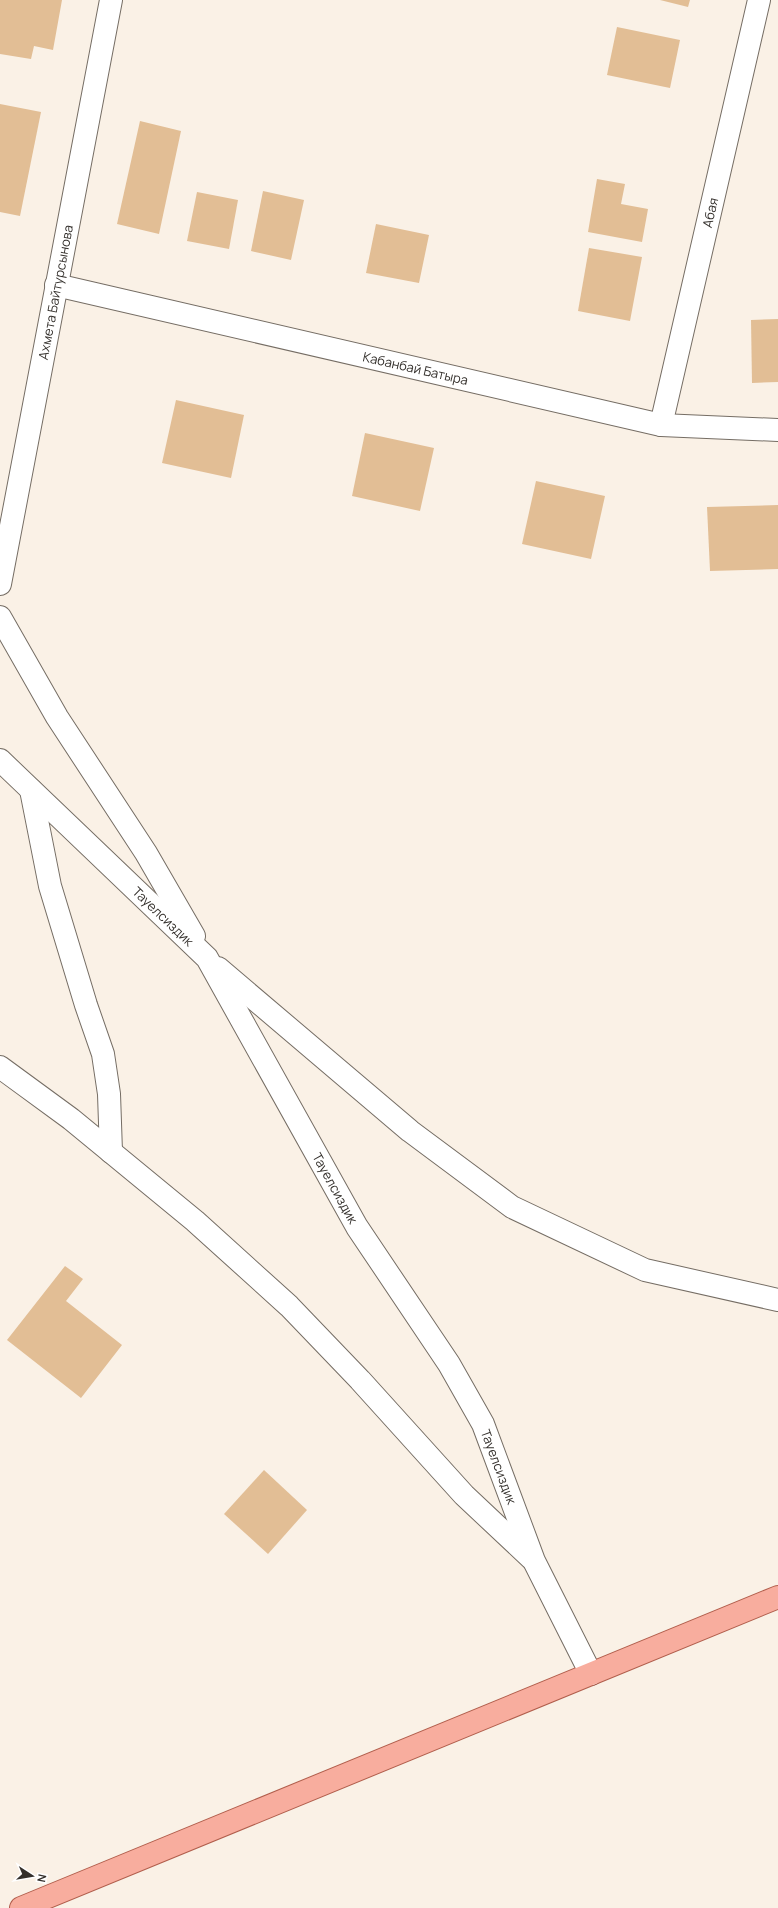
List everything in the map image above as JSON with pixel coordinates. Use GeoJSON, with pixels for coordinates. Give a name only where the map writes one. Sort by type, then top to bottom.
{"type":"FeatureCollection","features":[{"type":"Feature","properties":{"kind":"main road"},"geometry":{"type":"LineString","coordinates":[[21,1908],[778,1597]]}},
{"type":"Feature","properties":{"kind":"street","name":"Ахмета Байтурсынова"},"geometry":{"type":"LineString","coordinates":[[0,584],[110,0]]}},
{"type":"Feature","properties":{"kind":"street","name":"Абая"},"geometry":{"type":"LineString","coordinates":[[661,425],[759,0]]}},
{"type":"Feature","properties":{"kind":"street","name":"Кабанбай Батыра"},"geometry":{"type":"LineString","coordinates":[[56,285],[661,425],[778,430]]}},
{"type":"Feature","properties":{"kind":"street"},"geometry":{"type":"LineString","coordinates":[[0,617],[57,717],[146,853],[207,958],[410,1131],[512,1206],[645,1270],[778,1300]]}},
{"type":"Feature","properties":{"kind":"street","name":"Тауелсиздик"},"geometry":{"type":"LineString","coordinates":[[0,760],[207,958],[357,1228],[449,1364],[484,1424],[534,1561],[591,1674]]}},
{"type":"Feature","properties":{"kind":"street"},"geometry":{"type":"LineString","coordinates":[[31,790],[50,886],[86,1005],[103,1054],[109,1094],[111,1152]]}},
{"type":"Feature","properties":{"kind":"street"},"geometry":{"type":"LineString","coordinates":[[0,1068],[71,1119],[195,1221],[289,1306],[360,1380],[464,1495],[534,1561]]}},
{"type":"Feature","properties":{"kind":"building"},"geometry":{"type":"Polygon","coordinates":[[[0,0],[62,0],[53,50],[34,46],[31,59],[0,54],[0,0]]]}},
{"type":"Feature","properties":{"kind":"building"},"geometry":{"type":"Polygon","coordinates":[[[660,0],[690,0],[688,7],[660,0]]]}},
{"type":"Feature","properties":{"kind":"building"},"geometry":{"type":"Polygon","coordinates":[[[617,27],[680,40],[670,88],[607,75],[617,27]]]}},
{"type":"Feature","properties":{"kind":"building"},"geometry":{"type":"Polygon","coordinates":[[[0,104],[41,112],[20,216],[0,212],[0,104]]]}},
{"type":"Feature","properties":{"kind":"building"},"geometry":{"type":"Polygon","coordinates":[[[140,121],[181,131],[159,234],[117,224],[140,121]]]}},
{"type":"Feature","properties":{"kind":"building"},"geometry":{"type":"Polygon","coordinates":[[[597,179],[625,184],[621,204],[648,209],[642,242],[588,232],[597,179]]]}},
{"type":"Feature","properties":{"kind":"building"},"geometry":{"type":"Polygon","coordinates":[[[263,191],[304,200],[291,260],[251,251],[263,191]]]}},
{"type":"Feature","properties":{"kind":"building"},"geometry":{"type":"Polygon","coordinates":[[[197,192],[238,200],[229,249],[187,241],[197,192]]]}},
{"type":"Feature","properties":{"kind":"building"},"geometry":{"type":"Polygon","coordinates":[[[376,224],[429,235],[419,283],[366,273],[376,224]]]}},
{"type":"Feature","properties":{"kind":"building"},"geometry":{"type":"Polygon","coordinates":[[[589,248],[642,257],[630,321],[578,311],[589,248]]]}},
{"type":"Feature","properties":{"kind":"building"},"geometry":{"type":"Polygon","coordinates":[[[778,319],[778,382],[752,383],[751,320],[778,319]]]}},
{"type":"Feature","properties":{"kind":"building"},"geometry":{"type":"Polygon","coordinates":[[[176,400],[244,415],[231,478],[162,463],[176,400]]]}},
{"type":"Feature","properties":{"kind":"building"},"geometry":{"type":"Polygon","coordinates":[[[365,433],[434,448],[420,511],[352,496],[365,433]]]}},
{"type":"Feature","properties":{"kind":"building"},"geometry":{"type":"Polygon","coordinates":[[[536,481],[605,496],[591,559],[522,544],[536,481]]]}},
{"type":"Feature","properties":{"kind":"building"},"geometry":{"type":"Polygon","coordinates":[[[778,505],[778,569],[710,571],[707,507],[778,505]]]}},
{"type":"Feature","properties":{"kind":"building"},"geometry":{"type":"Polygon","coordinates":[[[65,1266],[83,1279],[66,1301],[122,1345],[81,1398],[7,1340],[65,1266]]]}},
{"type":"Feature","properties":{"kind":"building"},"geometry":{"type":"Polygon","coordinates":[[[264,1470],[307,1510],[268,1554],[224,1514],[264,1470]]]}}]}
